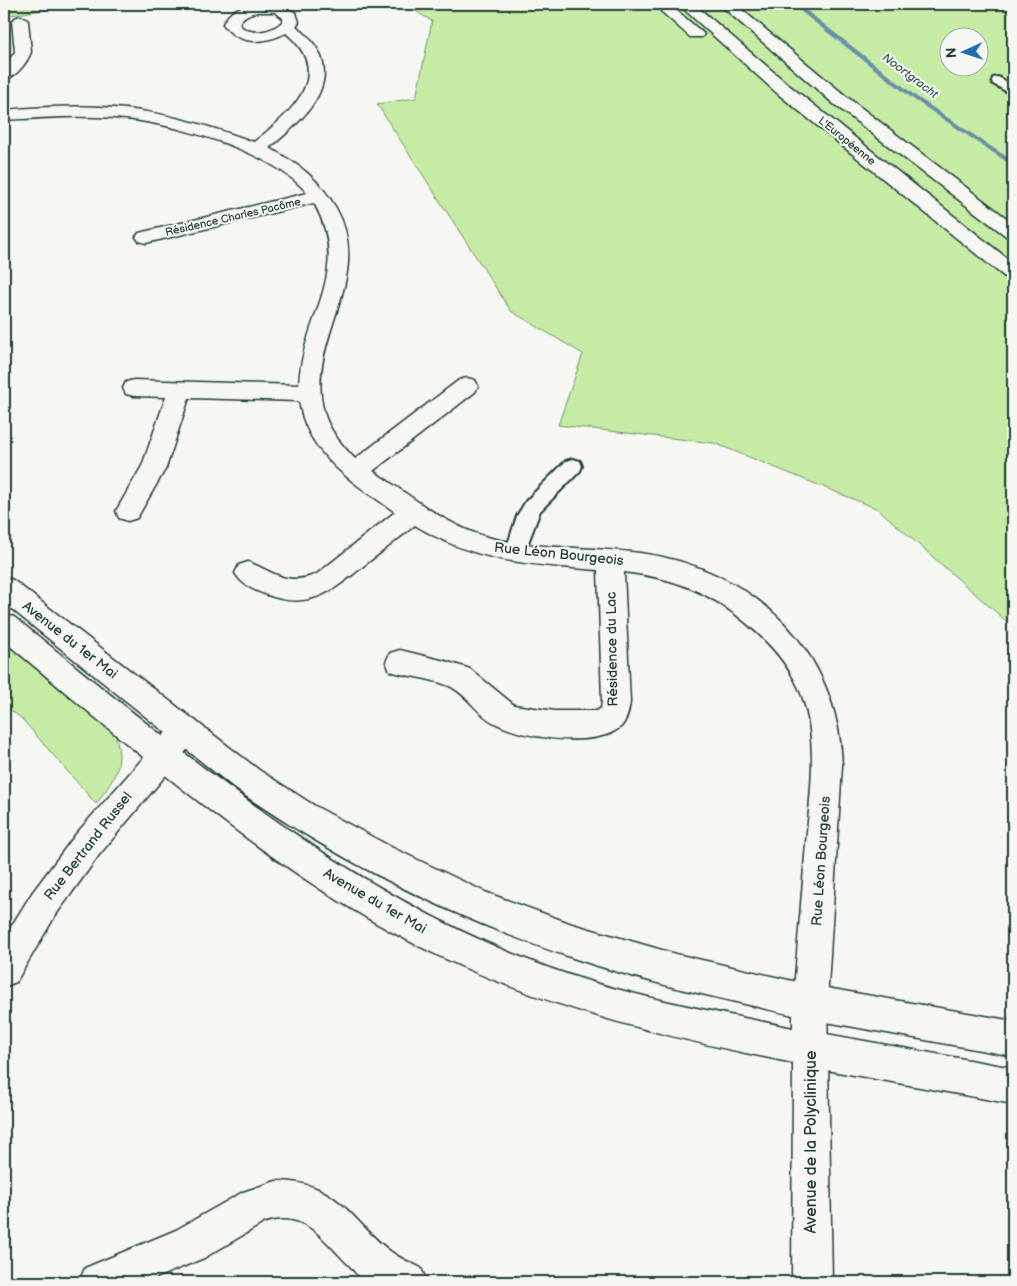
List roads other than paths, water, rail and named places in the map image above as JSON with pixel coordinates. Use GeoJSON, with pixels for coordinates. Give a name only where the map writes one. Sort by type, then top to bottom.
{"type":"FeatureCollection","features":[{"type":"Feature","properties":{"kind":"main road"},"geometry":{"type":"LineString","coordinates":[[660,4],[770,93],[881,168]]}},
{"type":"Feature","properties":{"kind":"main road","name":"L'Européenne"},"geometry":{"type":"LineString","coordinates":[[685,4],[763,72],[1013,273]]}},
{"type":"Feature","properties":{"kind":"main road"},"geometry":{"type":"LineString","coordinates":[[726,4],[841,101],[1013,232]]}},
{"type":"Feature","properties":{"kind":"main road"},"geometry":{"type":"LineString","coordinates":[[4,75],[18,62],[23,54],[20,21]]}},
{"type":"Feature","properties":{"kind":"main road"},"geometry":{"type":"LineString","coordinates":[[257,149],[296,116],[307,101],[314,85],[316,70],[313,54],[304,41],[288,27]]}},
{"type":"Feature","properties":{"kind":"main road","name":"Rue Léon Bourgeois"},"geometry":{"type":"LineString","coordinates":[[4,115],[93,112],[135,116],[182,125],[257,149],[298,172],[320,196],[335,227],[340,259],[331,300],[313,354],[309,377],[309,393],[317,426],[335,451],[356,471],[413,512],[471,542],[515,553],[611,560],[672,568],[710,582],[751,611],[779,636],[801,664],[813,687],[824,722],[826,753],[821,869],[810,1002]]}},
{"type":"Feature","properties":{"kind":"main road","name":"Résidence Charles Pacôme"},"geometry":{"type":"LineString","coordinates":[[146,237],[320,196]]}},
{"type":"Feature","properties":{"kind":"main road"},"geometry":{"type":"LineString","coordinates":[[356,471],[467,386]]}},
{"type":"Feature","properties":{"kind":"main road"},"geometry":{"type":"LineString","coordinates":[[134,388],[309,393]]}},
{"type":"Feature","properties":{"kind":"main road"},"geometry":{"type":"LineString","coordinates":[[128,511],[154,468],[180,389]]}},
{"type":"Feature","properties":{"kind":"main road"},"geometry":{"type":"LineString","coordinates":[[248,573],[270,587],[286,591],[313,588],[326,582],[413,512]]}},
{"type":"Feature","properties":{"kind":"main road","name":"Résidence du Lac"},"geometry":{"type":"LineString","coordinates":[[400,662],[462,679],[506,715],[579,727],[604,723],[611,718],[615,711],[616,702],[611,616],[611,560]]}},
{"type":"Feature","properties":{"kind":"main road","name":"Avenue du 1er Mai"},"geometry":{"type":"LineString","coordinates":[[4,588],[266,794],[365,851],[471,903],[543,932],[598,950],[700,977],[810,1002],[1013,1039]]}},
{"type":"Feature","properties":{"kind":"main road","name":"Avenue du 1er Mai"},"geometry":{"type":"LineString","coordinates":[[4,626],[164,754],[262,829],[341,883],[399,917],[456,946],[523,975],[635,1011],[810,1049],[1013,1086]]}},
{"type":"Feature","properties":{"kind":"main road","name":"Rue Bertrand Russel"},"geometry":{"type":"LineString","coordinates":[[4,967],[36,915],[77,856],[124,798],[186,730]]}},
{"type":"Feature","properties":{"kind":"main road","name":"Avenue de la Polyclinique"},"geometry":{"type":"LineString","coordinates":[[810,1002],[812,1282]]}},
{"type":"Feature","properties":{"kind":"main road"},"geometry":{"type":"LineString","coordinates":[[99,1282],[190,1244],[257,1206],[276,1200],[292,1200],[308,1204],[323,1212],[377,1266],[407,1282]]}},
{"type":"Feature","properties":{"kind":"lane"},"geometry":{"type":"LineString","coordinates":[[998,81],[1013,91]]}},
{"type":"Feature","properties":{"kind":"lane"},"geometry":{"type":"LineString","coordinates":[[515,553],[527,516],[533,506],[573,466]]}},
{"type":"Feature","properties":{"kind":"waterway","name":"Noortgracht"},"geometry":{"type":"LineString","coordinates":[[794,4],[915,98],[1013,164]]}}]}
